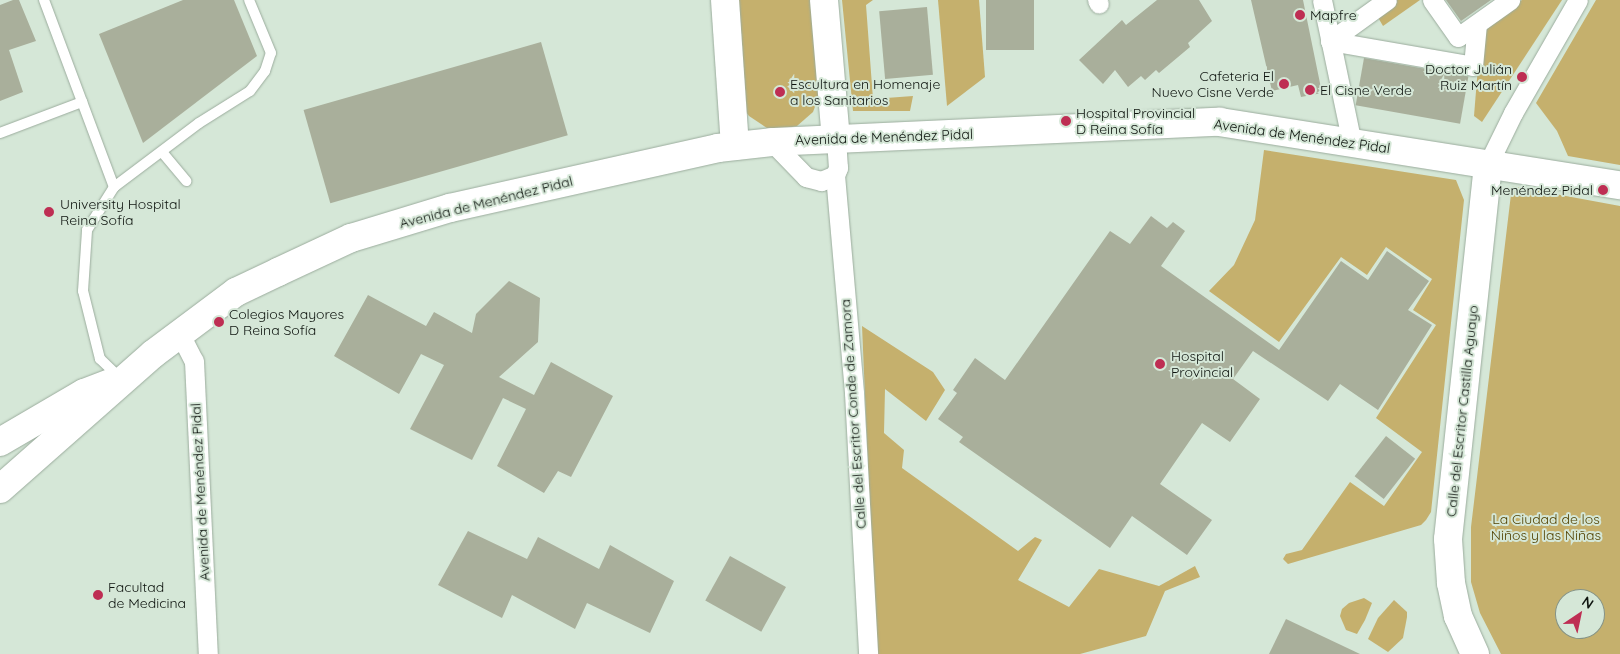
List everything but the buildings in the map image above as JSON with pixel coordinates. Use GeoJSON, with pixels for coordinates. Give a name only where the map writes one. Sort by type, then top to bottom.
{"type":"FeatureCollection","features":[{"type":"Feature","properties":{"kind":"main road"},"geometry":{"type":"LineString","coordinates":[[725,0],[735,146]]}},
{"type":"Feature","properties":{"kind":"main road"},"geometry":{"type":"LineString","coordinates":[[824,0],[836,140]]}},
{"type":"Feature","properties":{"kind":"main road","name":"Avenida de Menéndez Pidal"},"geometry":{"type":"LineString","coordinates":[[0,489],[104,400],[121,379],[236,292],[352,238],[450,208],[735,146],[772,142],[1220,122],[1620,185]]}},
{"type":"Feature","properties":{"kind":"main road","name":"Calle del Escritor Castilla Aguayo"},"geometry":{"type":"LineString","coordinates":[[1474,654],[1458,616],[1451,583],[1448,539],[1488,164]]}},
{"type":"Feature","properties":{"kind":"main road","name":"Avenida de Menéndez Pidal"},"geometry":{"type":"LineString","coordinates":[[0,442],[84,393],[121,379]]}},
{"type":"Feature","properties":{"kind":"street"},"geometry":{"type":"LineString","coordinates":[[1322,0],[1352,142]]}},
{"type":"Feature","properties":{"kind":"street"},"geometry":{"type":"LineString","coordinates":[[1330,41],[1387,0]]}},
{"type":"Feature","properties":{"kind":"street"},"geometry":{"type":"LineString","coordinates":[[1432,0],[1458,37],[1510,0]]}},
{"type":"Feature","properties":{"kind":"street"},"geometry":{"type":"LineString","coordinates":[[1488,164],[1513,113],[1578,0]]}},
{"type":"Feature","properties":{"kind":"street"},"geometry":{"type":"LineString","coordinates":[[1330,41],[1472,66],[1477,24]]}},
{"type":"Feature","properties":{"kind":"street","name":"Calle del Escritor Conde de Zamora"},"geometry":{"type":"LineString","coordinates":[[836,140],[838,168],[835,175],[855,411],[868,654]]}},
{"type":"Feature","properties":{"kind":"street"},"geometry":{"type":"LineString","coordinates":[[772,142],[806,178],[821,181],[835,175]]}},
{"type":"Feature","properties":{"kind":"street","name":"Avenida de Menéndez Pidal"},"geometry":{"type":"LineString","coordinates":[[180,334],[194,361],[208,654]]}},
{"type":"Feature","properties":{"kind":"lane"},"geometry":{"type":"LineString","coordinates":[[44,0],[114,187]]}},
{"type":"Feature","properties":{"kind":"lane"},"geometry":{"type":"LineString","coordinates":[[121,379],[100,359],[83,291],[87,230],[114,187],[199,123],[250,91],[265,71],[271,53],[249,0]]}},
{"type":"Feature","properties":{"kind":"lane"},"geometry":{"type":"LineString","coordinates":[[0,133],[82,102]]}},
{"type":"Feature","properties":{"kind":"lane"},"geometry":{"type":"LineString","coordinates":[[162,152],[186,181]]}},
{"type":"Feature","properties":{"kind":"green space"},"geometry":{"type":"Polygon","coordinates":[[[735,0],[811,0],[820,93],[813,112],[797,126],[777,130],[767,128],[749,116],[743,108],[735,0]]]}},
{"type":"Feature","properties":{"kind":"green space"},"geometry":{"type":"Polygon","coordinates":[[[842,0],[873,0],[866,5],[873,99],[913,96],[910,111],[853,111],[842,0]]]}},
{"type":"Feature","properties":{"kind":"green space"},"geometry":{"type":"Polygon","coordinates":[[[938,0],[979,0],[985,77],[947,106],[938,0]]]}},
{"type":"Feature","properties":{"kind":"green space"},"geometry":{"type":"Polygon","coordinates":[[[1395,0],[1420,0],[1383,26],[1376,14],[1395,0]]]}},
{"type":"Feature","properties":{"kind":"green space"},"geometry":{"type":"Polygon","coordinates":[[[1522,0],[1562,0],[1482,122],[1474,116],[1481,29],[1522,0]]]}},
{"type":"Feature","properties":{"kind":"green space"},"geometry":{"type":"Polygon","coordinates":[[[1596,0],[1620,0],[1620,165],[1568,156],[1557,131],[1536,103],[1596,0]]]}},
{"type":"Feature","properties":{"kind":"green space"},"geometry":{"type":"Polygon","coordinates":[[[1264,150],[1456,180],[1464,200],[1431,512],[1421,525],[1288,564],[1283,559],[1286,554],[1302,550],[1350,482],[1384,506],[1422,452],[1376,418],[1436,325],[1413,310],[1432,279],[1386,247],[1367,275],[1341,257],[1279,342],[1209,291],[1234,265],[1255,220],[1264,150]]]}},
{"type":"Feature","properties":{"kind":"green space","name":"La Ciudad de los Niños y las Niñas"},"geometry":{"type":"Polygon","coordinates":[[[1512,186],[1620,206],[1620,654],[1501,654],[1480,613],[1471,582],[1471,527],[1512,186]]]}},
{"type":"Feature","properties":{"kind":"green space"},"geometry":{"type":"Polygon","coordinates":[[[862,326],[933,372],[945,390],[926,421],[885,389],[884,433],[904,450],[902,468],[1018,551],[1035,537],[1042,540],[1018,580],[1069,607],[1099,569],[1159,586],[1195,566],[1200,577],[1165,591],[1146,636],[1080,654],[876,654],[862,326]]]}},
{"type":"Feature","properties":{"kind":"green space"},"geometry":{"type":"Polygon","coordinates":[[[1364,598],[1372,603],[1365,620],[1357,634],[1346,630],[1340,616],[1342,609],[1349,603],[1364,598]]]}},
{"type":"Feature","properties":{"kind":"green space"},"geometry":{"type":"Polygon","coordinates":[[[1394,600],[1407,612],[1407,617],[1403,638],[1388,652],[1368,639],[1378,618],[1394,600]]]}},
{"type":"Feature","properties":{"kind":"place","name":"Mapfre"},"geometry":{"type":"Point","coordinates":[1300,15]}},
{"type":"Feature","properties":{"kind":"place","name":"Doctor Julián Ruiz Martín"},"geometry":{"type":"Point","coordinates":[1522,77]}},
{"type":"Feature","properties":{"kind":"place","name":"Cafeteria El Nuevo Cisne Verde"},"geometry":{"type":"Point","coordinates":[1284,84]}},
{"type":"Feature","properties":{"kind":"place","name":"El Cisne Verde"},"geometry":{"type":"Point","coordinates":[1310,90]}},
{"type":"Feature","properties":{"kind":"place","name":"Escultura en Homenaje a los Sanitarios"},"geometry":{"type":"Point","coordinates":[780,92]}},
{"type":"Feature","properties":{"kind":"place","name":"Hospital Provincial D Reina Sofía"},"geometry":{"type":"Point","coordinates":[1066,121]}},
{"type":"Feature","properties":{"kind":"place","name":"Menéndez Pidal"},"geometry":{"type":"Point","coordinates":[1603,190]}},
{"type":"Feature","properties":{"kind":"place","name":"University Hospital Reina Sofía"},"geometry":{"type":"Point","coordinates":[49,212]}},
{"type":"Feature","properties":{"kind":"place","name":"Colegios Mayores D Reina Sofía"},"geometry":{"type":"Point","coordinates":[219,322]}},
{"type":"Feature","properties":{"kind":"place","name":"Hospital Provincial"},"geometry":{"type":"Point","coordinates":[1160,364]}},
{"type":"Feature","properties":{"kind":"place","name":"Facultad de Medicina"},"geometry":{"type":"Point","coordinates":[98,595]}}]}
